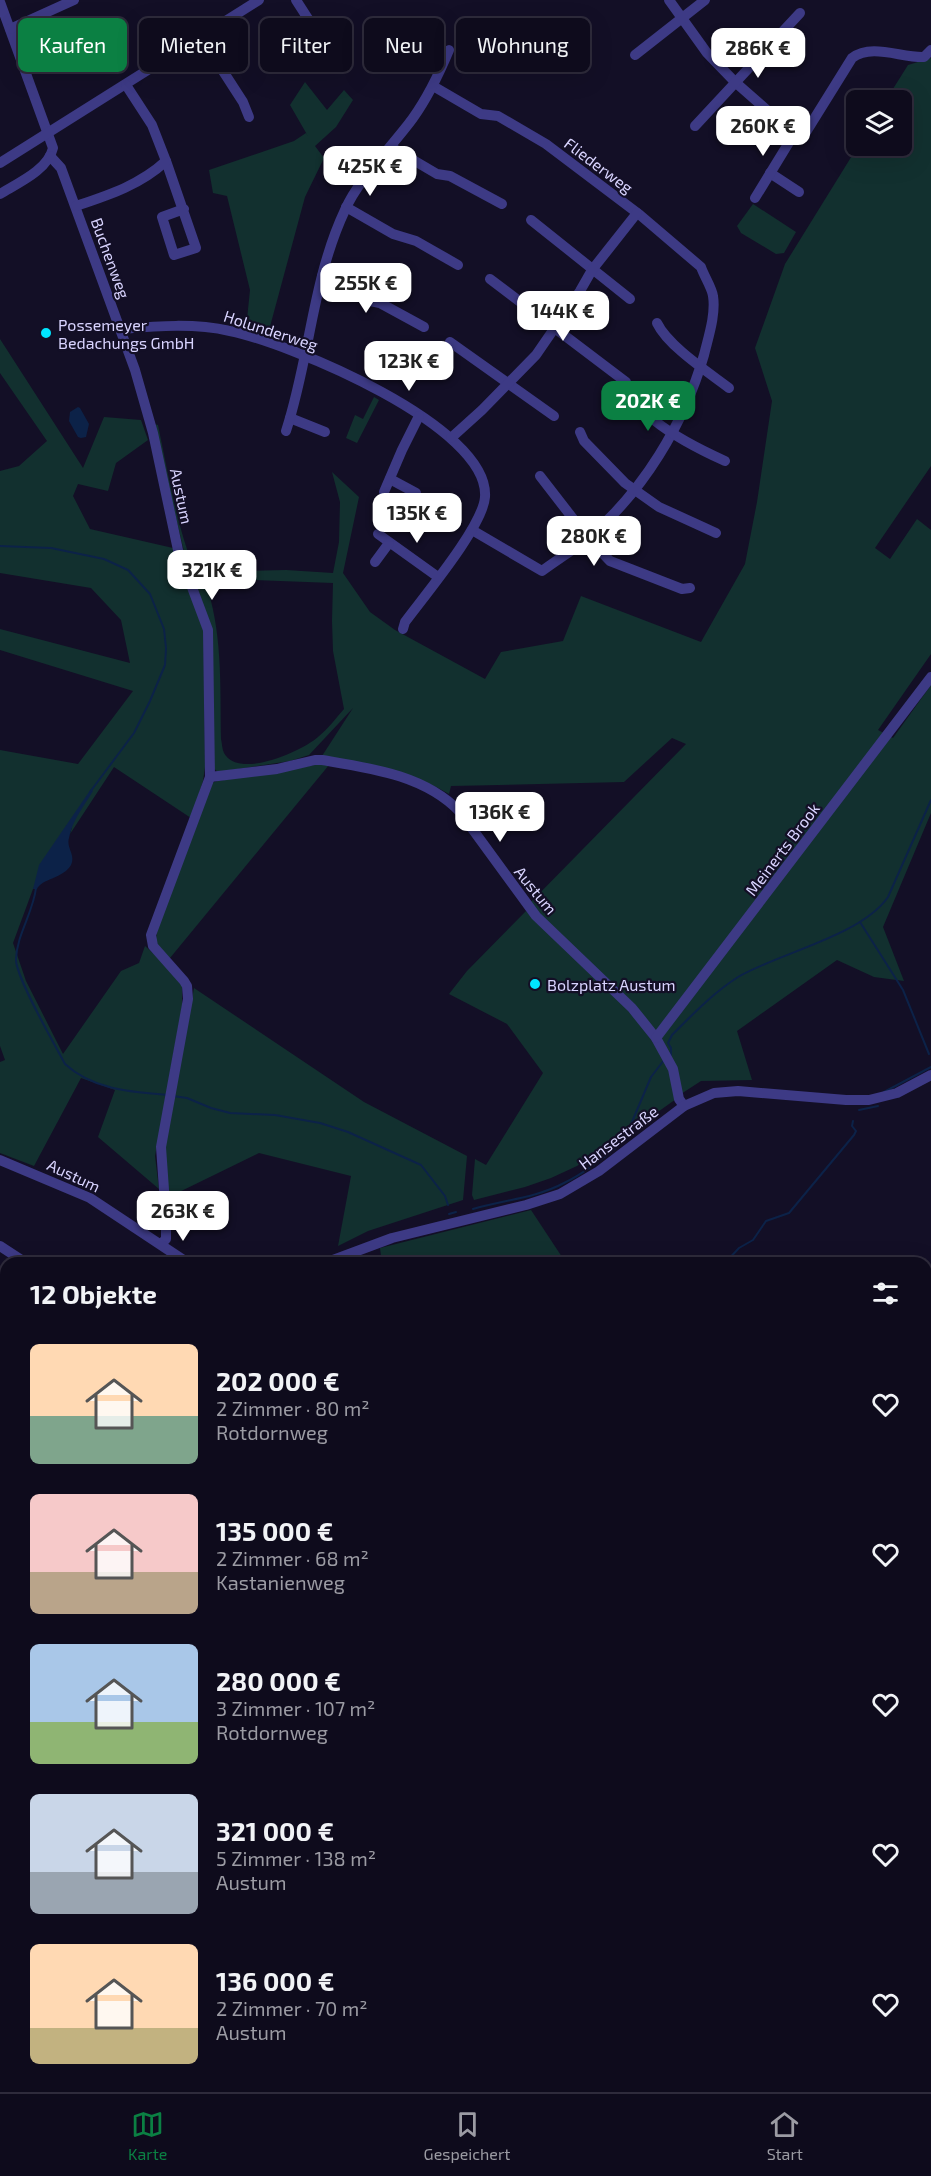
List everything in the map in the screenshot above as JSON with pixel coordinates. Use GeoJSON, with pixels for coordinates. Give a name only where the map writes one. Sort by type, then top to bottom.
{"type":"FeatureCollection","features":[{"type":"Feature","properties":{"kind":"street"},"geometry":{"type":"LineString","coordinates":[[10,29],[74,0]]}},
{"type":"Feature","properties":{"kind":"street"},"geometry":{"type":"LineString","coordinates":[[231,18],[259,0]]}},
{"type":"Feature","properties":{"kind":"street"},"geometry":{"type":"LineString","coordinates":[[296,0],[307,18]]}},
{"type":"Feature","properties":{"kind":"street"},"geometry":{"type":"LineString","coordinates":[[669,0],[707,53],[735,82],[768,111],[796,131],[806,132],[852,58],[860,52],[924,57],[931,50]]}},
{"type":"Feature","properties":{"kind":"street"},"geometry":{"type":"LineString","coordinates":[[635,55],[705,0]]}},
{"type":"Feature","properties":{"kind":"street","name":"Buchenweg"},"geometry":{"type":"LineString","coordinates":[[0,2],[53,148],[50,156],[62,168],[122,329],[153,433]]}},
{"type":"Feature","properties":{"kind":"street"},"geometry":{"type":"LineString","coordinates":[[695,126],[800,13]]}},
{"type":"Feature","properties":{"kind":"street"},"geometry":{"type":"LineString","coordinates":[[286,431],[298,394],[331,240],[346,207],[374,166],[414,116],[433,86],[449,50]]}},
{"type":"Feature","properties":{"kind":"street"},"geometry":{"type":"LineString","coordinates":[[0,164],[146,72]]}},
{"type":"Feature","properties":{"kind":"street"},"geometry":{"type":"LineString","coordinates":[[224,72],[243,102],[249,117]]}},
{"type":"Feature","properties":{"kind":"street"},"geometry":{"type":"LineString","coordinates":[[126,85],[152,125],[184,209]]}},
{"type":"Feature","properties":{"kind":"street","name":"Fliederweg"},"geometry":{"type":"LineString","coordinates":[[433,86],[482,114],[498,116],[572,162],[701,267],[714,295],[708,339],[700,367],[671,433],[636,490],[588,538],[542,571],[472,530]]}},
{"type":"Feature","properties":{"kind":"street"},"geometry":{"type":"LineString","coordinates":[[755,198],[796,131]]}},
{"type":"Feature","properties":{"kind":"street"},"geometry":{"type":"LineString","coordinates":[[391,147],[437,174],[450,176],[502,204]]}},
{"type":"Feature","properties":{"kind":"street"},"geometry":{"type":"LineString","coordinates":[[0,194],[38,170],[50,156]]}},
{"type":"Feature","properties":{"kind":"street"},"geometry":{"type":"LineString","coordinates":[[76,206],[130,187],[154,172],[166,161]]}},
{"type":"Feature","properties":{"kind":"street"},"geometry":{"type":"LineString","coordinates":[[770,173],[800,192]]}},
{"type":"Feature","properties":{"kind":"street"},"geometry":{"type":"LineString","coordinates":[[346,207],[393,234],[416,241],[458,265]]}},
{"type":"Feature","properties":{"kind":"street","name":"Fliederweg"},"geometry":{"type":"LineString","coordinates":[[451,438],[536,355],[592,270],[637,213]]}},
{"type":"Feature","properties":{"kind":"street"},"geometry":{"type":"LineString","coordinates":[[531,220],[630,299]]}},
{"type":"Feature","properties":{"kind":"street"},"geometry":{"type":"LineString","coordinates":[[322,276],[365,300],[380,303],[424,327]]}},
{"type":"Feature","properties":{"kind":"street"},"geometry":{"type":"LineString","coordinates":[[490,279],[626,382],[633,401],[671,433],[725,461]]}},
{"type":"Feature","properties":{"kind":"street"},"geometry":{"type":"LineString","coordinates":[[657,322],[661,332],[700,367],[729,387]]}},
{"type":"Feature","properties":{"kind":"street","name":"Holunderweg"},"geometry":{"type":"LineString","coordinates":[[122,329],[161,326],[211,327],[250,336],[305,355],[385,393],[451,438],[475,462],[484,483],[483,509],[472,530],[405,622],[404,629]]}},
{"type":"Feature","properties":{"kind":"street"},"geometry":{"type":"LineString","coordinates":[[450,342],[554,416]]}},
{"type":"Feature","properties":{"kind":"street"},"geometry":{"type":"LineString","coordinates":[[384,492],[419,416]]}},
{"type":"Feature","properties":{"kind":"street"},"geometry":{"type":"LineString","coordinates":[[290,418],[324,432]]}},
{"type":"Feature","properties":{"kind":"street"},"geometry":{"type":"LineString","coordinates":[[580,432],[584,441],[625,483],[659,507],[716,533]]}},
{"type":"Feature","properties":{"kind":"street","name":"Austum"},"geometry":{"type":"LineString","coordinates":[[153,433],[178,550],[208,630],[210,777],[151,935],[153,946],[184,981],[188,999],[161,1147],[166,1218],[166,1239],[161,1244]]}},
{"type":"Feature","properties":{"kind":"street"},"geometry":{"type":"LineString","coordinates":[[540,476],[588,538],[610,561],[682,589],[690,588]]}},
{"type":"Feature","properties":{"kind":"street"},"geometry":{"type":"LineString","coordinates":[[390,479],[416,493]]}},
{"type":"Feature","properties":{"kind":"street"},"geometry":{"type":"LineString","coordinates":[[378,534],[438,577]]}},
{"type":"Feature","properties":{"kind":"street"},"geometry":{"type":"LineString","coordinates":[[375,562],[389,543]]}},
{"type":"Feature","properties":{"kind":"street","name":"Meinerts Brook"},"geometry":{"type":"LineString","coordinates":[[656,1038],[931,677]]}},
{"type":"Feature","properties":{"kind":"street","name":"Austum"},"geometry":{"type":"LineString","coordinates":[[210,777],[277,769],[322,760],[391,774],[431,788],[447,798],[460,812],[536,916],[632,1008],[656,1038],[673,1068],[679,1098],[684,1106]]}},
{"type":"Feature","properties":{"kind":"street","name":"Hansestraße"},"geometry":{"type":"LineString","coordinates":[[341,1257],[392,1238],[526,1205],[560,1194],[599,1171],[684,1106],[700,1097],[724,1091],[869,1100],[897,1093],[931,1075]]}},
{"type":"Feature","properties":{"kind":"street","name":"Austum"},"geometry":{"type":"LineString","coordinates":[[0,1160],[90,1198],[179,1257]]}},
{"type":"Feature","properties":{"kind":"street"},"geometry":{"type":"LineString","coordinates":[[0,1246],[17,1257]]}},
{"type":"Feature","properties":{"kind":"green space"},"geometry":{"type":"Polygon","coordinates":[[[931,58],[931,466],[875,548],[890,559],[917,519],[931,530],[931,654],[878,730],[893,738],[931,685],[931,813],[883,927],[904,981],[874,977],[837,960],[737,1031],[752,1080],[701,1081],[681,1094],[658,1037],[529,904],[686,744],[672,738],[624,782],[451,786],[449,794],[403,774],[322,756],[353,708],[309,755],[290,761],[218,772],[213,768],[212,630],[184,552],[154,424],[158,425],[182,534],[194,569],[200,572],[286,570],[333,573],[339,542],[340,502],[332,472],[359,497],[343,573],[370,612],[395,630],[485,679],[501,652],[563,641],[581,596],[701,642],[745,564],[757,502],[772,401],[755,348],[785,264],[852,156],[912,156],[912,90],[892,90],[908,65],[931,58]],[[204,578],[215,617],[222,748],[232,761],[243,764],[256,763],[299,749],[322,734],[344,709],[333,651],[333,583],[204,578]]]}},
{"type":"Feature","properties":{"kind":"green space"},"geometry":{"type":"Polygon","coordinates":[[[305,82],[327,110],[344,90],[353,100],[336,127],[315,146],[324,158],[305,197],[268,334],[246,329],[250,290],[227,196],[213,193],[209,170],[294,141],[306,133],[309,138],[290,105],[305,82]]]}},
{"type":"Feature","properties":{"kind":"green space"},"geometry":{"type":"Polygon","coordinates":[[[753,204],[796,232],[784,253],[776,254],[741,233],[737,226],[753,204]]]}},
{"type":"Feature","properties":{"kind":"green space"},"geometry":{"type":"Polygon","coordinates":[[[0,339],[83,468],[104,417],[141,420],[148,440],[116,463],[108,491],[78,484],[73,496],[90,529],[173,548],[204,632],[205,767],[191,818],[114,767],[70,834],[72,827],[33,889],[13,943],[26,981],[63,1054],[121,971],[139,963],[145,946],[165,964],[182,986],[182,1007],[155,1156],[159,1189],[98,1137],[115,1090],[81,1078],[34,1166],[0,1153],[0,1062],[5,1060],[0,1046],[0,750],[78,764],[133,691],[0,650],[0,629],[130,663],[121,620],[91,588],[0,573],[0,471],[19,466],[47,441],[0,373],[0,339]]]}},
{"type":"Feature","properties":{"kind":"green space"},"geometry":{"type":"Polygon","coordinates":[[[374,397],[379,400],[357,443],[346,438],[355,415],[363,419],[374,397]]]}},
{"type":"Feature","properties":{"kind":"green space"},"geometry":{"type":"Polygon","coordinates":[[[315,765],[329,765],[170,958],[155,944],[160,916],[211,783],[315,765]]]}},
{"type":"Feature","properties":{"kind":"green space"},"geometry":{"type":"Polygon","coordinates":[[[526,911],[631,1009],[671,1070],[676,1099],[577,1166],[525,1187],[474,1200],[472,1195],[475,1159],[486,1165],[543,1073],[507,1024],[449,994],[467,971],[526,911]]]}},
{"type":"Feature","properties":{"kind":"green space"},"geometry":{"type":"Polygon","coordinates":[[[194,988],[364,1102],[467,1156],[463,1200],[368,1231],[338,1246],[351,1176],[259,1153],[169,1197],[163,1157],[194,988]]]}},
{"type":"Feature","properties":{"kind":"green space"},"geometry":{"type":"Polygon","coordinates":[[[531,1210],[562,1257],[381,1257],[380,1248],[531,1210]]]}},
{"type":"Feature","properties":{"kind":"water"},"geometry":{"type":"Polygon","coordinates":[[[78,407],[89,424],[86,437],[81,438],[78,437],[69,421],[70,412],[78,407]]]}},
{"type":"Feature","properties":{"kind":"water"},"geometry":{"type":"Polygon","coordinates":[[[91,789],[93,791],[73,826],[68,842],[72,858],[71,865],[63,873],[43,883],[37,889],[33,889],[39,865],[91,789]]]}},
{"type":"Feature","properties":{"kind":"waterway"},"geometry":{"type":"LineString","coordinates":[[0,546],[51,548],[104,559],[128,570],[150,594],[164,629],[165,665],[150,701],[134,733],[90,792]]}},
{"type":"Feature","properties":{"kind":"waterway"},"geometry":{"type":"LineString","coordinates":[[671,1055],[668,1043],[672,1035],[729,983],[755,968],[839,933],[859,923],[875,911],[888,897],[931,800]]}},
{"type":"Feature","properties":{"kind":"waterway"},"geometry":{"type":"LineString","coordinates":[[36,888],[17,950],[17,968],[28,995],[65,1064],[76,1073],[100,1084],[127,1091],[168,1095]]}},
{"type":"Feature","properties":{"kind":"waterway"},"geometry":{"type":"LineString","coordinates":[[860,922],[903,990],[929,1054]]}},
{"type":"Feature","properties":{"kind":"waterway"},"geometry":{"type":"LineString","coordinates":[[629,1129],[651,1077],[664,1060]]}},
{"type":"Feature","properties":{"kind":"waterway"},"geometry":{"type":"LineString","coordinates":[[884,1092],[931,1067]]}},
{"type":"Feature","properties":{"kind":"waterway"},"geometry":{"type":"LineString","coordinates":[[173,1096],[187,1098],[230,1113],[275,1115],[320,1123],[348,1132],[421,1165],[445,1196],[448,1205]]}},
{"type":"Feature","properties":{"kind":"waterway"},"geometry":{"type":"LineString","coordinates":[[859,1110],[878,1106]]}},
{"type":"Feature","properties":{"kind":"waterway"},"geometry":{"type":"LineString","coordinates":[[731,1257],[739,1248],[753,1240],[766,1221],[789,1213],[854,1135],[856,1131],[852,1126],[853,1121]]}},
{"type":"Feature","properties":{"kind":"waterway"},"geometry":{"type":"LineString","coordinates":[[473,1209],[553,1188],[587,1170],[622,1143]]}},
{"type":"Feature","properties":{"kind":"waterway"},"geometry":{"type":"LineString","coordinates":[[449,1214],[456,1212]]}},
{"type":"Feature","properties":{"kind":"place","name":"Possemeyer Bedachungs GmbH"},"geometry":{"type":"Point","coordinates":[46,333]}},
{"type":"Feature","properties":{"kind":"place","name":"Bolzplatz Austum"},"geometry":{"type":"Point","coordinates":[535,984]}}]}
